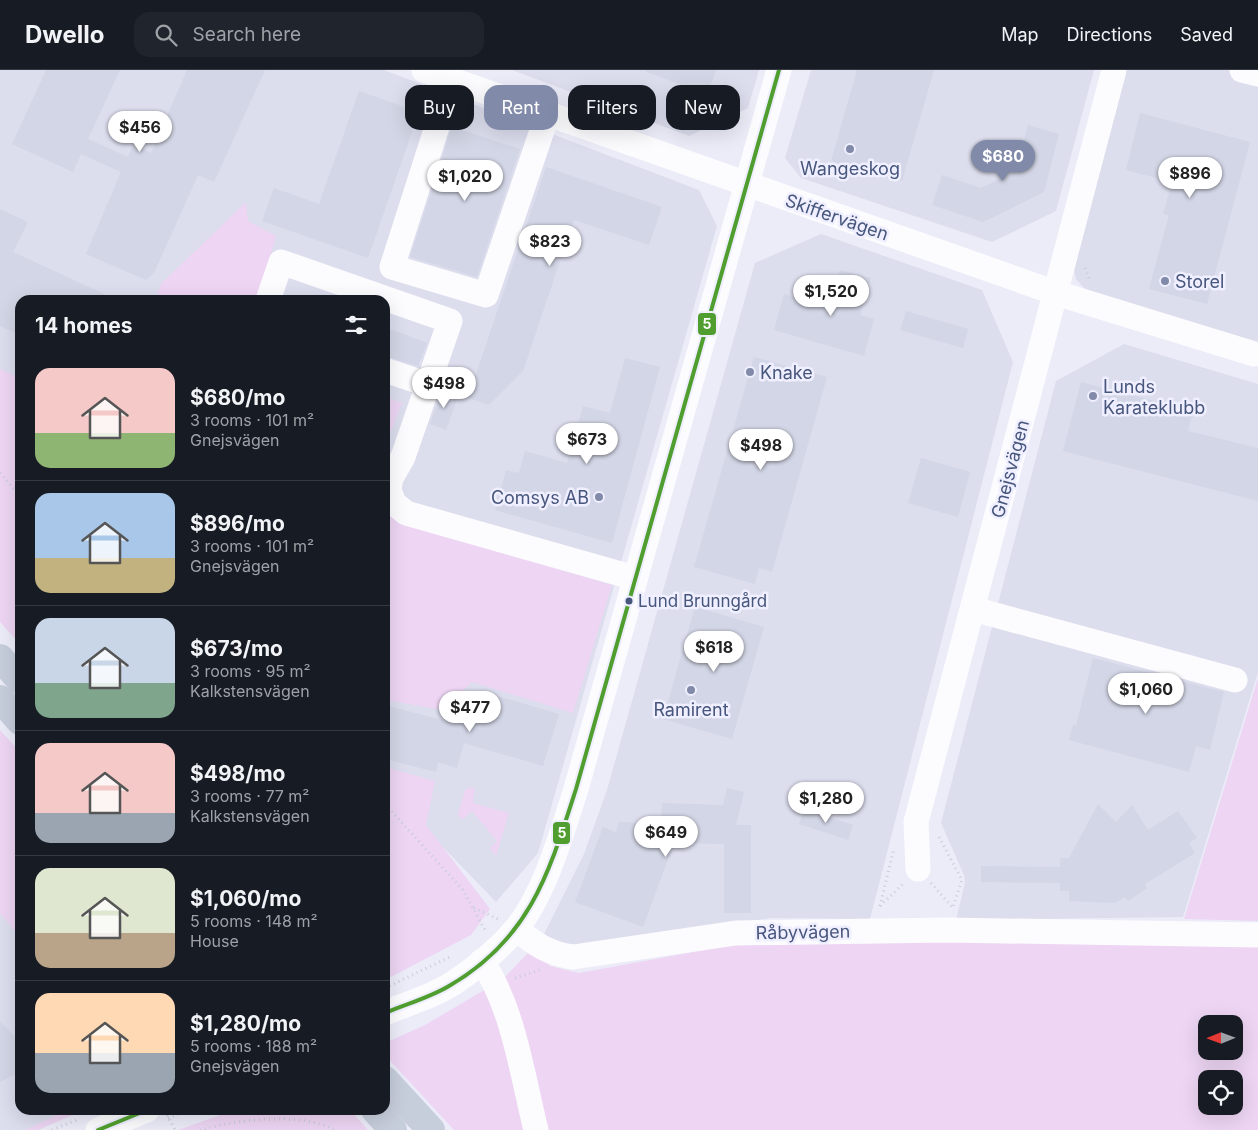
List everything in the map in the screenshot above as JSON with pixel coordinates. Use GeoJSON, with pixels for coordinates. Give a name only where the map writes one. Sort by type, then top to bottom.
{"type":"FeatureCollection","features":[{"type":"Feature","properties":{"kind":"highway"},"geometry":{"type":"LineString","coordinates":[[0,658],[15,674]]}},
{"type":"Feature","properties":{"kind":"highway"},"geometry":{"type":"LineString","coordinates":[[0,699],[15,716]]}},
{"type":"Feature","properties":{"kind":"highway"},"geometry":{"type":"LineString","coordinates":[[390,1085],[431,1130]]}},
{"type":"Feature","properties":{"kind":"highway"},"geometry":{"type":"LineString","coordinates":[[380,1115],[393,1130]]}},
{"type":"Feature","properties":{"kind":"street","name":"Skiffervägen"},"geometry":{"type":"LineString","coordinates":[[424,70],[484,91]]}},
{"type":"Feature","properties":{"kind":"street"},"geometry":{"type":"LineString","coordinates":[[390,1011],[425,997],[457,981],[485,960],[516,929],[535,897],[557,847],[576,789],[779,70]]}},
{"type":"Feature","properties":{"kind":"street","name":"Gnejsvägen"},"geometry":{"type":"LineString","coordinates":[[918,869],[916,822],[1114,70]]}},
{"type":"Feature","properties":{"kind":"street"},"geometry":{"type":"LineString","coordinates":[[1242,70],[1258,74]]}},
{"type":"Feature","properties":{"kind":"street"},"geometry":{"type":"LineString","coordinates":[[452,80],[392,267],[486,295],[542,130]]}},
{"type":"Feature","properties":{"kind":"street","name":"Skiffervägen"},"geometry":{"type":"LineString","coordinates":[[558,117],[1056,293],[1254,354]]}},
{"type":"Feature","properties":{"kind":"street"},"geometry":{"type":"LineString","coordinates":[[270,295],[281,262],[376,295]]}},
{"type":"Feature","properties":{"kind":"street"},"geometry":{"type":"LineString","coordinates":[[390,300],[450,321],[403,457],[391,478],[390,484]]}},
{"type":"Feature","properties":{"kind":"street"},"geometry":{"type":"LineString","coordinates":[[390,372],[429,385]]}},
{"type":"Feature","properties":{"kind":"street"},"geometry":{"type":"LineString","coordinates":[[390,493],[394,503],[406,512],[635,578]]}},
{"type":"Feature","properties":{"kind":"street"},"geometry":{"type":"LineString","coordinates":[[973,609],[1235,680]]}},
{"type":"Feature","properties":{"kind":"street","name":"Råbyvägen"},"geometry":{"type":"LineString","coordinates":[[516,929],[543,950],[555,955],[573,957],[736,933],[947,930],[1258,935]]}},
{"type":"Feature","properties":{"kind":"street"},"geometry":{"type":"LineString","coordinates":[[485,960],[511,1028],[536,1130]]}},
{"type":"Feature","properties":{"kind":"street"},"geometry":{"type":"LineString","coordinates":[[92,1123],[150,1115]]}},
{"type":"Feature","properties":{"kind":"path"},"geometry":{"type":"LineString","coordinates":[[0,473],[15,490]]}},
{"type":"Feature","properties":{"kind":"path"},"geometry":{"type":"LineString","coordinates":[[390,810],[463,890],[487,934],[485,960],[502,982],[573,957]]}},
{"type":"Feature","properties":{"kind":"path"},"geometry":{"type":"LineString","coordinates":[[873,931],[874,919],[880,906],[895,844]]}},
{"type":"Feature","properties":{"kind":"path"},"geometry":{"type":"LineString","coordinates":[[880,906],[918,869],[953,907],[947,930]]}},
{"type":"Feature","properties":{"kind":"path"},"geometry":{"type":"LineString","coordinates":[[390,986],[456,954]]}},
{"type":"Feature","properties":{"kind":"path"},"geometry":{"type":"LineString","coordinates":[[158,1115],[175,1130]]}},
{"type":"Feature","properties":{"kind":"path"},"geometry":{"type":"LineString","coordinates":[[200,1130],[241,1121],[283,1120],[322,1123],[335,1130]]}},
{"type":"Feature","properties":{"kind":"path"},"geometry":{"type":"LineString","coordinates":[[52,1130],[92,1123]]}},
{"type":"Feature","properties":{"kind":"shaded area"},"geometry":{"type":"Polygon","coordinates":[[[0,70],[384,70],[423,85],[405,85],[405,130],[474,130],[474,104],[484,108],[484,130],[542,130],[699,190],[717,226],[538,853],[496,902],[390,792],[390,295],[15,295],[15,434],[0,418],[0,70]]]}},
{"type":"Feature","properties":{"kind":"shaded area"},"geometry":{"type":"Polygon","coordinates":[[[512,70],[759,70],[748,108],[740,112],[740,85],[666,85],[666,127],[656,124],[656,85],[568,85],[568,91],[558,87],[558,85],[552,85],[512,70]]]}},
{"type":"Feature","properties":{"kind":"shaded area"},"geometry":{"type":"Polygon","coordinates":[[[811,70],[1094,70],[1056,211],[992,242],[801,178],[785,158],[811,70]]]}},
{"type":"Feature","properties":{"kind":"shaded area"},"geometry":{"type":"Polygon","coordinates":[[[1124,70],[1258,70],[1258,342],[1087,291],[1076,279],[1073,266],[1124,70]]]}},
{"type":"Feature","properties":{"kind":"shaded area"},"geometry":{"type":"Polygon","coordinates":[[[673,130],[702,130],[689,136],[673,130]]]}},
{"type":"Feature","properties":{"kind":"shaded area"},"geometry":{"type":"Polygon","coordinates":[[[246,202],[248,221],[276,236],[259,295],[156,295],[162,283],[246,202]]]}},
{"type":"Feature","properties":{"kind":"shaded area"},"geometry":{"type":"Polygon","coordinates":[[[821,234],[982,290],[1013,362],[870,919],[771,918],[590,946],[562,947],[548,941],[544,934],[584,854],[607,790],[755,263],[821,234]]]}},
{"type":"Feature","properties":{"kind":"shaded area"},"geometry":{"type":"Polygon","coordinates":[[[1124,344],[1258,384],[1258,672],[1183,917],[956,920],[965,883],[964,875],[941,823],[1056,381],[1124,344]]]}},
{"type":"Feature","properties":{"kind":"shaded area"},"geometry":{"type":"Polygon","coordinates":[[[0,369],[15,376],[15,638],[0,622],[0,369]]]}},
{"type":"Feature","properties":{"kind":"shaded area"},"geometry":{"type":"Polygon","coordinates":[[[390,399],[402,403],[390,433],[390,399]]]}},
{"type":"Feature","properties":{"kind":"shaded area"},"geometry":{"type":"Polygon","coordinates":[[[390,514],[397,521],[612,585],[573,713],[472,682],[443,710],[390,701],[390,514]]]}},
{"type":"Feature","properties":{"kind":"shaded area"},"geometry":{"type":"Polygon","coordinates":[[[1258,678],[1258,921],[1184,919],[1258,678]]]}},
{"type":"Feature","properties":{"kind":"shaded area"},"geometry":{"type":"Polygon","coordinates":[[[0,730],[15,746],[15,931],[0,913],[0,730]]]}},
{"type":"Feature","properties":{"kind":"shaded area"},"geometry":{"type":"Polygon","coordinates":[[[390,768],[435,781],[426,825],[490,909],[471,935],[390,977],[390,768]]]}},
{"type":"Feature","properties":{"kind":"shaded area"},"geometry":{"type":"Polygon","coordinates":[[[475,788],[473,803],[509,813],[496,856],[490,848],[497,841],[472,811],[462,820],[458,814],[465,790],[475,788]]]}},
{"type":"Feature","properties":{"kind":"shaded area"},"geometry":{"type":"Polygon","coordinates":[[[0,913],[15,930],[15,1115],[70,1115],[38,1130],[0,1130],[0,913]]]}},
{"type":"Feature","properties":{"kind":"shaded area"},"geometry":{"type":"Polygon","coordinates":[[[1040,940],[1258,944],[1258,1130],[454,1130],[390,1060],[390,1041],[425,1025],[503,979],[530,951],[550,966],[579,973],[748,942],[1040,940]]]}},
{"type":"Feature","properties":{"kind":"shaded area"},"geometry":{"type":"Polygon","coordinates":[[[54,1115],[72,1115],[38,1130],[25,1130],[53,1117],[54,1115]]]}},
{"type":"Feature","properties":{"kind":"shaded area"},"geometry":{"type":"Polygon","coordinates":[[[220,1115],[354,1115],[368,1130],[178,1130],[220,1115]]]}},
{"type":"Feature","properties":{"kind":"building"},"geometry":{"type":"Polygon","coordinates":[[[46,70],[120,70],[88,139],[128,157],[133,144],[151,153],[187,70],[265,70],[214,182],[198,175],[154,273],[146,280],[86,254],[121,172],[81,154],[73,172],[12,144],[46,70]]]}},
{"type":"Feature","properties":{"kind":"building"},"geometry":{"type":"Polygon","coordinates":[[[646,70],[716,70],[710,85],[682,85],[646,72],[646,70]]]}},
{"type":"Feature","properties":{"kind":"building"},"geometry":{"type":"Polygon","coordinates":[[[857,70],[934,70],[902,181],[831,161],[857,70]]]}},
{"type":"Feature","properties":{"kind":"building"},"geometry":{"type":"Polygon","coordinates":[[[359,91],[405,107],[405,130],[413,130],[368,258],[262,221],[274,188],[319,204],[359,91]]]}},
{"type":"Feature","properties":{"kind":"building"},"geometry":{"type":"Polygon","coordinates":[[[1140,113],[1250,142],[1207,304],[1149,289],[1169,215],[1163,214],[1172,182],[1126,170],[1140,113]]]}},
{"type":"Feature","properties":{"kind":"building"},"geometry":{"type":"Polygon","coordinates":[[[1028,125],[1059,134],[1044,192],[983,222],[932,205],[942,175],[981,188],[1016,171],[1028,125]]]}},
{"type":"Feature","properties":{"kind":"building"},"geometry":{"type":"Polygon","coordinates":[[[451,130],[461,130],[520,149],[477,277],[410,257],[451,130]]]}},
{"type":"Feature","properties":{"kind":"building"},"geometry":{"type":"Polygon","coordinates":[[[546,167],[662,207],[649,245],[574,220],[523,371],[489,405],[468,398],[546,167]]]}},
{"type":"Feature","properties":{"kind":"building"},"geometry":{"type":"Polygon","coordinates":[[[0,209],[28,222],[13,252],[106,295],[15,295],[15,333],[0,326],[0,209]]]}},
{"type":"Feature","properties":{"kind":"building"},"geometry":{"type":"Polygon","coordinates":[[[840,270],[871,278],[860,315],[874,319],[864,356],[774,330],[784,294],[830,307],[840,270]]]}},
{"type":"Feature","properties":{"kind":"building"},"geometry":{"type":"Polygon","coordinates":[[[906,311],[968,329],[963,348],[900,330],[906,311]]]}},
{"type":"Feature","properties":{"kind":"building"},"geometry":{"type":"Polygon","coordinates":[[[390,329],[427,343],[418,366],[390,358],[390,329]]]}},
{"type":"Feature","properties":{"kind":"building"},"geometry":{"type":"Polygon","coordinates":[[[754,357],[827,377],[772,572],[759,568],[755,584],[694,567],[754,357]]]}},
{"type":"Feature","properties":{"kind":"building"},"geometry":{"type":"Polygon","coordinates":[[[625,358],[660,367],[612,543],[495,510],[506,470],[519,473],[525,451],[567,463],[583,406],[610,413],[625,358]]]}},
{"type":"Feature","properties":{"kind":"building"},"geometry":{"type":"Polygon","coordinates":[[[1081,382],[1193,411],[1188,431],[1258,448],[1258,501],[1063,451],[1081,382]]]}},
{"type":"Feature","properties":{"kind":"building"},"geometry":{"type":"Polygon","coordinates":[[[443,388],[459,394],[446,430],[430,424],[443,388]]]}},
{"type":"Feature","properties":{"kind":"building"},"geometry":{"type":"Polygon","coordinates":[[[921,458],[970,472],[958,517],[908,503],[921,458]]]}},
{"type":"Feature","properties":{"kind":"building"},"geometry":{"type":"Polygon","coordinates":[[[695,607],[764,627],[732,739],[663,719],[695,607]]]}},
{"type":"Feature","properties":{"kind":"building"},"geometry":{"type":"Polygon","coordinates":[[[1093,658],[1224,692],[1210,750],[1196,746],[1189,772],[1069,740],[1073,725],[1076,725],[1093,658]]]}},
{"type":"Feature","properties":{"kind":"building"},"geometry":{"type":"Polygon","coordinates":[[[477,690],[559,714],[543,766],[464,743],[457,768],[438,762],[436,772],[390,760],[390,706],[457,724],[463,700],[473,703],[477,690]]]}},
{"type":"Feature","properties":{"kind":"building"},"geometry":{"type":"Polygon","coordinates":[[[727,788],[744,792],[736,825],[751,825],[751,913],[724,913],[724,844],[674,843],[643,927],[575,902],[603,827],[616,832],[619,822],[661,824],[662,803],[723,805],[727,788]]]}},
{"type":"Feature","properties":{"kind":"building"},"geometry":{"type":"Polygon","coordinates":[[[1098,804],[1116,822],[1132,805],[1148,830],[1178,811],[1197,838],[1189,843],[1195,853],[1145,884],[1147,888],[1128,901],[1125,897],[1115,903],[1069,901],[1069,891],[1060,891],[1060,883],[981,882],[981,866],[1060,867],[1060,858],[1069,858],[1098,804]]]}},
{"type":"Feature","properties":{"kind":"building"},"geometry":{"type":"Polygon","coordinates":[[[804,809],[853,825],[848,840],[799,824],[804,809]]]}},
{"type":"Feature","properties":{"kind":"building"},"geometry":{"type":"Polygon","coordinates":[[[0,1021],[15,1038],[15,1074],[0,1082],[0,1021]]]}},
{"type":"Feature","properties":{"kind":"transit line","name":"5"},"geometry":{"type":"LineString","coordinates":[[390,1011],[449,986],[477,967],[499,947],[518,925],[533,901],[545,876],[576,789],[779,70]]}},
{"type":"Feature","properties":{"kind":"transit line","name":"5"},"geometry":{"type":"LineString","coordinates":[[98,1130],[135,1115]]}},
{"type":"Feature","properties":{"kind":"place","name":"Wangeskog"},"geometry":{"type":"Point","coordinates":[850,149]}},
{"type":"Feature","properties":{"kind":"place","name":"Storel"},"geometry":{"type":"Point","coordinates":[1165,281]}},
{"type":"Feature","properties":{"kind":"place","name":"Knake"},"geometry":{"type":"Point","coordinates":[750,372]}},
{"type":"Feature","properties":{"kind":"place","name":"Lunds Karateklubb"},"geometry":{"type":"Point","coordinates":[1093,396]}},
{"type":"Feature","properties":{"kind":"place","name":"Comsys AB"},"geometry":{"type":"Point","coordinates":[599,497]}},
{"type":"Feature","properties":{"kind":"place","name":"Lund Brunngård"},"geometry":{"type":"Point","coordinates":[629,601]}},
{"type":"Feature","properties":{"kind":"place","name":"Ramirent"},"geometry":{"type":"Point","coordinates":[691,690]}}]}
